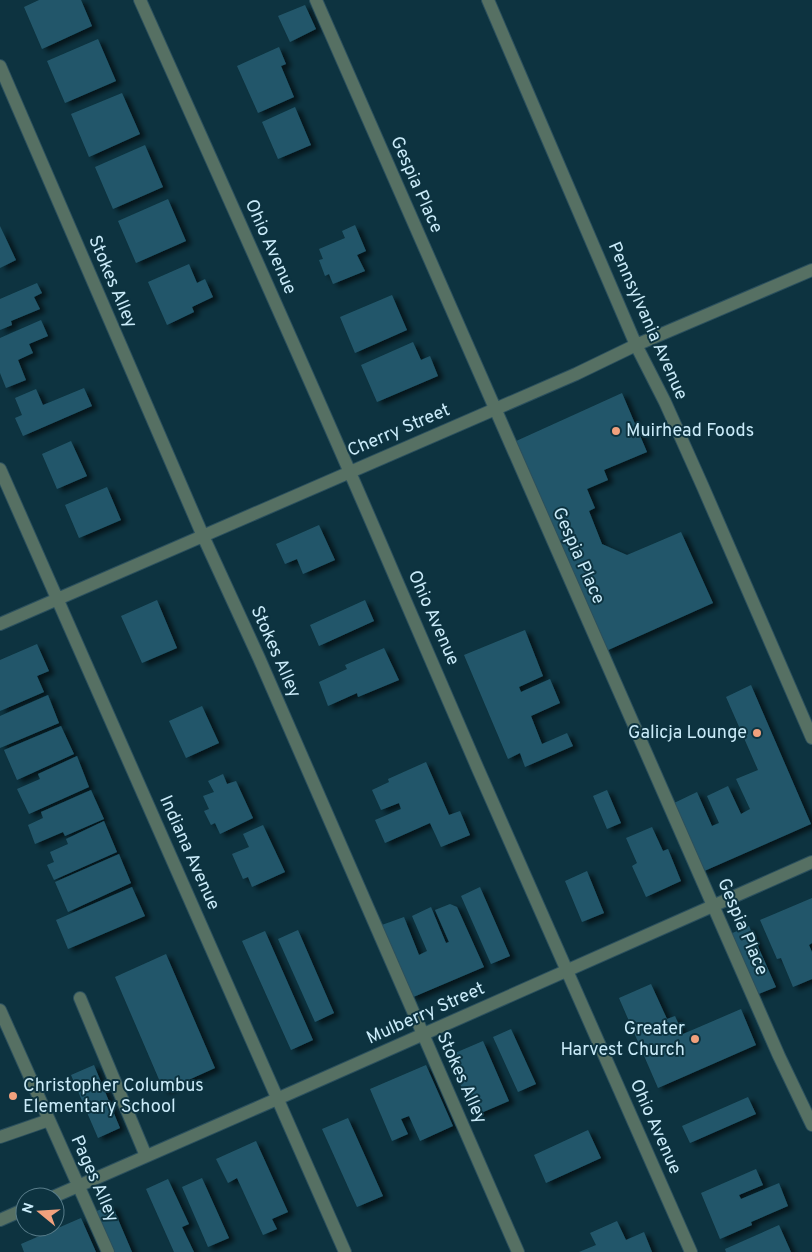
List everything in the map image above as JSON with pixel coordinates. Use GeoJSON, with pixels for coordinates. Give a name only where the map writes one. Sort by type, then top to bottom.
{"type":"FeatureCollection","features":[{"type":"Feature","properties":{"kind":"street","name":"Ohio Avenue"},"geometry":{"type":"LineString","coordinates":[[140,0],[351,471],[478,770],[691,1252]]}},
{"type":"Feature","properties":{"kind":"street","name":"Gespia Place"},"geometry":{"type":"LineString","coordinates":[[316,0],[779,1056],[812,1125]]}},
{"type":"Feature","properties":{"kind":"street","name":"Pennsylvania Avenue"},"geometry":{"type":"LineString","coordinates":[[488,0],[636,345],[665,402],[812,738]]}},
{"type":"Feature","properties":{"kind":"street","name":"Stokes Alley"},"geometry":{"type":"LineString","coordinates":[[0,66],[203,536],[267,676],[518,1252]]}},
{"type":"Feature","properties":{"kind":"street","name":"Cherry Street"},"geometry":{"type":"LineString","coordinates":[[0,624],[495,410],[636,345],[812,270]]}},
{"type":"Feature","properties":{"kind":"street","name":"Indiana Avenue"},"geometry":{"type":"LineString","coordinates":[[0,469],[345,1252]]}},
{"type":"Feature","properties":{"kind":"street","name":"Mulberry Street"},"geometry":{"type":"LineString","coordinates":[[65,1192],[812,862]]}},
{"type":"Feature","properties":{"kind":"street"},"geometry":{"type":"LineString","coordinates":[[80,998],[146,1156]]}},
{"type":"Feature","properties":{"kind":"street","name":"Pages Alley"},"geometry":{"type":"LineString","coordinates":[[0,1010],[108,1252]]}},
{"type":"Feature","properties":{"kind":"street"},"geometry":{"type":"LineString","coordinates":[[0,1137],[49,1120]]}},
{"type":"Feature","properties":{"kind":"street"},"geometry":{"type":"LineString","coordinates":[[0,1220],[15,1213]]}},
{"type":"Feature","properties":{"kind":"building"},"geometry":{"type":"Polygon","coordinates":[[[39,0],[81,0],[92,26],[42,49],[24,7],[39,0]]]}},
{"type":"Feature","properties":{"kind":"building"},"geometry":{"type":"Polygon","coordinates":[[[305,5],[316,29],[290,42],[278,16],[305,5]]]}},
{"type":"Feature","properties":{"kind":"building"},"geometry":{"type":"Polygon","coordinates":[[[98,39],[116,81],[65,103],[47,61],[98,39]]]}},
{"type":"Feature","properties":{"kind":"building"},"geometry":{"type":"Polygon","coordinates":[[[279,47],[286,64],[281,66],[294,97],[258,113],[237,66],[279,47]]]}},
{"type":"Feature","properties":{"kind":"building"},"geometry":{"type":"Polygon","coordinates":[[[122,93],[140,134],[89,157],[71,114],[122,93]]]}},
{"type":"Feature","properties":{"kind":"building"},"geometry":{"type":"Polygon","coordinates":[[[295,107],[311,145],[278,159],[262,122],[295,107]]]}},
{"type":"Feature","properties":{"kind":"building"},"geometry":{"type":"Polygon","coordinates":[[[145,145],[163,187],[113,209],[95,167],[145,145]]]}},
{"type":"Feature","properties":{"kind":"building"},"geometry":{"type":"Polygon","coordinates":[[[168,199],[186,241],[136,263],[118,221],[168,199]]]}},
{"type":"Feature","properties":{"kind":"building"},"geometry":{"type":"Polygon","coordinates":[[[355,225],[366,251],[357,255],[365,271],[333,284],[329,274],[325,276],[319,260],[323,259],[319,249],[345,238],[342,231],[355,225]]]}},
{"type":"Feature","properties":{"kind":"building"},"geometry":{"type":"Polygon","coordinates":[[[0,226],[16,260],[0,268],[0,226]]]}},
{"type":"Feature","properties":{"kind":"building"},"geometry":{"type":"Polygon","coordinates":[[[189,264],[197,283],[205,279],[213,297],[192,307],[194,312],[167,325],[148,282],[189,264]]]}},
{"type":"Feature","properties":{"kind":"building"},"geometry":{"type":"Polygon","coordinates":[[[37,283],[42,293],[34,297],[40,309],[11,321],[12,325],[0,330],[0,299],[37,283]]]}},
{"type":"Feature","properties":{"kind":"building"},"geometry":{"type":"Polygon","coordinates":[[[392,295],[407,330],[355,353],[340,317],[392,295]]]}},
{"type":"Feature","properties":{"kind":"building"},"geometry":{"type":"Polygon","coordinates":[[[41,320],[48,336],[29,344],[33,353],[18,360],[26,380],[6,388],[0,373],[0,338],[41,320]]]}},
{"type":"Feature","properties":{"kind":"building"},"geometry":{"type":"Polygon","coordinates":[[[413,342],[421,360],[430,356],[438,376],[377,402],[361,365],[413,342]]]}},
{"type":"Feature","properties":{"kind":"building"},"geometry":{"type":"Polygon","coordinates":[[[84,388],[92,406],[23,436],[15,418],[22,415],[15,398],[36,389],[43,405],[84,388]]]}},
{"type":"Feature","properties":{"kind":"building"},"geometry":{"type":"Polygon","coordinates":[[[622,393],[647,452],[604,470],[608,480],[587,489],[595,508],[589,511],[602,544],[627,555],[681,532],[713,603],[606,651],[514,442],[622,393]]]}},
{"type":"Feature","properties":{"kind":"building"},"geometry":{"type":"Polygon","coordinates":[[[71,441],[87,476],[57,489],[42,454],[71,441]]]}},
{"type":"Feature","properties":{"kind":"building"},"geometry":{"type":"Polygon","coordinates":[[[107,487],[121,520],[79,538],[65,505],[107,487]]]}},
{"type":"Feature","properties":{"kind":"building"},"geometry":{"type":"Polygon","coordinates":[[[319,525],[335,560],[303,574],[297,559],[285,564],[276,544],[319,525]]]}},
{"type":"Feature","properties":{"kind":"building"},"geometry":{"type":"Polygon","coordinates":[[[157,600],[177,648],[142,663],[121,616],[157,600]]]}},
{"type":"Feature","properties":{"kind":"building"},"geometry":{"type":"Polygon","coordinates":[[[365,600],[374,621],[319,646],[310,625],[365,600]]]}},
{"type":"Feature","properties":{"kind":"building"},"geometry":{"type":"Polygon","coordinates":[[[525,630],[543,676],[519,687],[521,692],[550,679],[560,703],[531,716],[542,744],[567,733],[573,746],[525,767],[520,753],[508,759],[464,655],[525,630]]]}},
{"type":"Feature","properties":{"kind":"building"},"geometry":{"type":"Polygon","coordinates":[[[37,644],[49,671],[37,676],[44,692],[0,711],[0,660],[37,644]]]}},
{"type":"Feature","properties":{"kind":"building"},"geometry":{"type":"Polygon","coordinates":[[[384,648],[399,680],[358,697],[357,693],[328,706],[319,682],[347,669],[345,665],[384,648]]]}},
{"type":"Feature","properties":{"kind":"building"},"geometry":{"type":"Polygon","coordinates":[[[751,685],[811,824],[702,872],[672,804],[697,792],[712,826],[719,823],[707,796],[728,786],[741,814],[750,809],[736,779],[758,770],[726,697],[751,685]]]}},
{"type":"Feature","properties":{"kind":"building"},"geometry":{"type":"Polygon","coordinates":[[[48,695],[59,723],[0,748],[0,716],[48,695]]]}},
{"type":"Feature","properties":{"kind":"building"},"geometry":{"type":"Polygon","coordinates":[[[202,706],[219,743],[186,758],[169,721],[202,706]]]}},
{"type":"Feature","properties":{"kind":"building"},"geometry":{"type":"Polygon","coordinates":[[[61,726],[74,754],[17,780],[4,750],[61,726]]]}},
{"type":"Feature","properties":{"kind":"building"},"geometry":{"type":"Polygon","coordinates":[[[77,756],[89,787],[29,814],[17,789],[40,779],[38,774],[77,756]]]}},
{"type":"Feature","properties":{"kind":"building"},"geometry":{"type":"Polygon","coordinates":[[[426,762],[449,815],[460,811],[470,835],[441,847],[430,823],[385,843],[375,820],[401,809],[399,803],[381,810],[372,790],[389,782],[388,779],[426,762]]]}},
{"type":"Feature","properties":{"kind":"building"},"geometry":{"type":"Polygon","coordinates":[[[223,774],[227,784],[236,781],[253,818],[220,834],[215,823],[211,825],[204,811],[209,809],[203,796],[214,792],[208,781],[223,774]]]}},
{"type":"Feature","properties":{"kind":"building"},"geometry":{"type":"Polygon","coordinates":[[[91,790],[104,819],[65,836],[63,832],[35,844],[28,825],[43,818],[41,812],[91,790]]]}},
{"type":"Feature","properties":{"kind":"building"},"geometry":{"type":"Polygon","coordinates":[[[607,790],[621,823],[607,829],[593,796],[607,790]]]}},
{"type":"Feature","properties":{"kind":"building"},"geometry":{"type":"Polygon","coordinates":[[[104,821],[117,852],[54,880],[47,865],[54,862],[50,852],[68,844],[66,839],[104,821]]]}},
{"type":"Feature","properties":{"kind":"building"},"geometry":{"type":"Polygon","coordinates":[[[263,825],[285,872],[252,887],[248,877],[243,879],[232,854],[249,847],[243,834],[263,825]]]}},
{"type":"Feature","properties":{"kind":"building"},"geometry":{"type":"Polygon","coordinates":[[[652,827],[663,851],[668,849],[681,881],[646,897],[632,866],[637,863],[626,838],[652,827]]]}},
{"type":"Feature","properties":{"kind":"building"},"geometry":{"type":"Polygon","coordinates":[[[119,854],[131,883],[68,912],[55,882],[119,854]]]}},
{"type":"Feature","properties":{"kind":"building"},"geometry":{"type":"Polygon","coordinates":[[[587,871],[604,913],[582,922],[565,881],[587,871]]]}},
{"type":"Feature","properties":{"kind":"building"},"geometry":{"type":"Polygon","coordinates":[[[132,887],[145,916],[68,949],[56,920],[132,887]]]}},
{"type":"Feature","properties":{"kind":"building"},"geometry":{"type":"Polygon","coordinates":[[[480,887],[510,956],[491,964],[461,896],[480,887]]]}},
{"type":"Feature","properties":{"kind":"building"},"geometry":{"type":"Polygon","coordinates":[[[812,898],[812,943],[809,945],[812,952],[812,979],[793,987],[781,958],[777,959],[760,920],[812,898]]]}},
{"type":"Feature","properties":{"kind":"building"},"geometry":{"type":"Polygon","coordinates":[[[450,904],[457,907],[484,967],[411,998],[379,926],[404,917],[419,955],[427,951],[412,916],[431,907],[446,943],[449,942],[435,910],[450,904]]]}},
{"type":"Feature","properties":{"kind":"building"},"geometry":{"type":"Polygon","coordinates":[[[749,926],[776,987],[756,995],[730,934],[749,926]]]}},
{"type":"Feature","properties":{"kind":"building"},"geometry":{"type":"Polygon","coordinates":[[[298,930],[334,1013],[315,1022],[278,939],[298,930]]]}},
{"type":"Feature","properties":{"kind":"building"},"geometry":{"type":"Polygon","coordinates":[[[265,931],[313,1040],[291,1050],[242,941],[265,931]]]}},
{"type":"Feature","properties":{"kind":"building"},"geometry":{"type":"Polygon","coordinates":[[[166,954],[215,1068],[164,1091],[115,977],[166,954]]]}},
{"type":"Feature","properties":{"kind":"building","name":"Greater Harvest Church"},"geometry":{"type":"Polygon","coordinates":[[[651,984],[667,1019],[675,1016],[683,1034],[741,1009],[756,1045],[658,1088],[619,998],[651,984]]]}},
{"type":"Feature","properties":{"kind":"building"},"geometry":{"type":"Polygon","coordinates":[[[511,1029],[536,1084],[518,1092],[493,1037],[511,1029]]]}},
{"type":"Feature","properties":{"kind":"building"},"geometry":{"type":"Polygon","coordinates":[[[483,1041],[509,1101],[474,1116],[448,1056],[483,1041]]]}},
{"type":"Feature","properties":{"kind":"building"},"geometry":{"type":"Polygon","coordinates":[[[94,1065],[120,1128],[98,1138],[71,1075],[94,1065]]]}},
{"type":"Feature","properties":{"kind":"building"},"geometry":{"type":"Polygon","coordinates":[[[426,1065],[453,1126],[420,1141],[409,1116],[401,1119],[408,1134],[392,1141],[370,1089],[426,1065]]]}},
{"type":"Feature","properties":{"kind":"building"},"geometry":{"type":"Polygon","coordinates":[[[748,1097],[756,1114],[690,1143],[682,1126],[748,1097]]]}},
{"type":"Feature","properties":{"kind":"building"},"geometry":{"type":"Polygon","coordinates":[[[348,1118],[383,1196],[357,1207],[322,1129],[348,1118]]]}},
{"type":"Feature","properties":{"kind":"building"},"geometry":{"type":"Polygon","coordinates":[[[588,1130],[601,1158],[546,1183],[534,1155],[588,1130]]]}},
{"type":"Feature","properties":{"kind":"building"},"geometry":{"type":"Polygon","coordinates":[[[256,1141],[288,1212],[272,1219],[277,1229],[263,1235],[237,1178],[228,1183],[216,1159],[256,1141]]]}},
{"type":"Feature","properties":{"kind":"building"},"geometry":{"type":"Polygon","coordinates":[[[756,1169],[763,1185],[739,1195],[741,1199],[779,1183],[788,1206],[751,1222],[752,1225],[720,1239],[701,1193],[756,1169]]]}},
{"type":"Feature","properties":{"kind":"building"},"geometry":{"type":"Polygon","coordinates":[[[202,1178],[229,1238],[208,1247],[182,1187],[202,1178]]]}},
{"type":"Feature","properties":{"kind":"building"},"geometry":{"type":"Polygon","coordinates":[[[168,1179],[189,1224],[182,1227],[194,1252],[174,1252],[146,1189],[168,1179]]]}},
{"type":"Feature","properties":{"kind":"building"},"geometry":{"type":"Polygon","coordinates":[[[112,1205],[132,1252],[111,1252],[94,1212],[112,1205]]]}},
{"type":"Feature","properties":{"kind":"building"},"geometry":{"type":"Polygon","coordinates":[[[81,1218],[96,1252],[24,1252],[21,1244],[37,1237],[65,1237],[65,1225],[81,1218]]]}},
{"type":"Feature","properties":{"kind":"building"},"geometry":{"type":"Polygon","coordinates":[[[617,1221],[626,1240],[644,1232],[652,1252],[579,1252],[596,1245],[590,1233],[617,1221]]]}},
{"type":"Feature","properties":{"kind":"building"},"geometry":{"type":"Polygon","coordinates":[[[779,1225],[791,1252],[726,1252],[725,1249],[779,1225]]]}},
{"type":"Feature","properties":{"kind":"place","name":"Muirhead Foods"},"geometry":{"type":"Point","coordinates":[616,431]}},
{"type":"Feature","properties":{"kind":"place","name":"Galicja Lounge"},"geometry":{"type":"Point","coordinates":[757,733]}},
{"type":"Feature","properties":{"kind":"place","name":"Greater Harvest Church"},"geometry":{"type":"Point","coordinates":[695,1039]}},
{"type":"Feature","properties":{"kind":"place","name":"Christopher Columbus Elementary School"},"geometry":{"type":"Point","coordinates":[13,1096]}}]}
